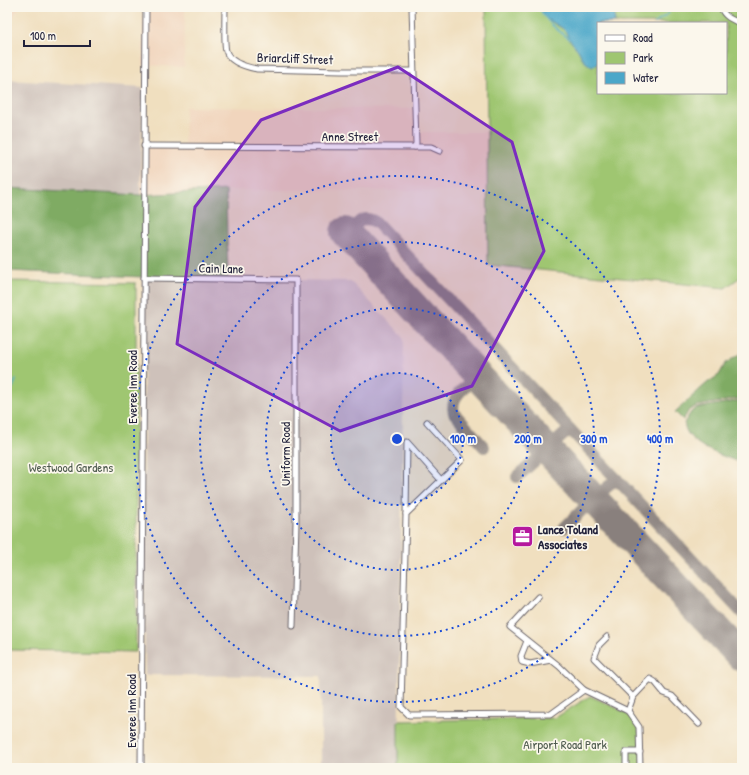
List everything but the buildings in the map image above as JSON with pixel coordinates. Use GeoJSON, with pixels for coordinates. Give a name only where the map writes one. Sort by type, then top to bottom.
{"type":"FeatureCollection","features":[{"type":"Feature","properties":{"kind":"street","name":"Everee Inn Road"},"geometry":{"type":"LineString","coordinates":[[141,768],[146,7]]}},
{"type":"Feature","properties":{"kind":"street","name":"Briarcliff Street"},"geometry":{"type":"LineString","coordinates":[[225,7],[226,51],[233,60],[244,66],[257,69],[413,71]]}},
{"type":"Feature","properties":{"kind":"street"},"geometry":{"type":"LineString","coordinates":[[412,7],[415,147]]}},
{"type":"Feature","properties":{"kind":"street"},"geometry":{"type":"LineString","coordinates":[[721,7],[722,12],[734,21],[742,22]]}},
{"type":"Feature","properties":{"kind":"street","name":"Anne Street"},"geometry":{"type":"LineString","coordinates":[[144,146],[415,147],[431,148],[440,151]]}},
{"type":"Feature","properties":{"kind":"street","name":"Cain Lane"},"geometry":{"type":"LineString","coordinates":[[144,278],[296,280],[296,282]]}},
{"type":"Feature","properties":{"kind":"street","name":"Uniform Road"},"geometry":{"type":"LineString","coordinates":[[294,626],[296,523],[296,282]]}},
{"type":"Feature","properties":{"kind":"street"},"geometry":{"type":"LineString","coordinates":[[406,514],[462,460],[427,422]]}},
{"type":"Feature","properties":{"kind":"street"},"geometry":{"type":"LineString","coordinates":[[441,480],[406,442],[406,514],[401,707],[410,715],[551,714],[584,690]]}},
{"type":"Feature","properties":{"kind":"street"},"geometry":{"type":"LineString","coordinates":[[538,597],[510,627],[551,660],[584,690],[628,711],[639,727],[640,768]]}},
{"type":"Feature","properties":{"kind":"street"},"geometry":{"type":"LineString","coordinates":[[607,637],[599,645],[594,658],[633,697]]}},
{"type":"Feature","properties":{"kind":"street"},"geometry":{"type":"LineString","coordinates":[[527,641],[521,656],[522,662],[530,664],[551,660]]}},
{"type":"Feature","properties":{"kind":"street"},"geometry":{"type":"LineString","coordinates":[[628,711],[633,697],[650,679],[655,682],[664,693],[672,696],[699,724]]}},
{"type":"Feature","properties":{"kind":"street"},"geometry":{"type":"LineString","coordinates":[[626,768],[626,752],[640,752]]}},
{"type":"Feature","properties":{"kind":"highlighted area"},"geometry":{"type":"Polygon","coordinates":[[[398,67],[512,142],[544,251],[472,386],[340,431],[177,344],[195,207],[261,120],[398,67]]]}},
{"type":"Feature","properties":{"kind":"shaded area"},"geometry":{"type":"Polygon","coordinates":[[[7,7],[19,7],[7,29],[7,7]]]}},
{"type":"Feature","properties":{"kind":"shaded area"},"geometry":{"type":"Polygon","coordinates":[[[143,7],[185,7],[184,67],[143,65],[143,7]]]}},
{"type":"Feature","properties":{"kind":"shaded area"},"geometry":{"type":"Polygon","coordinates":[[[7,80],[143,88],[140,195],[7,188],[7,80]]]}},
{"type":"Feature","properties":{"kind":"shaded area"},"geometry":{"type":"Polygon","coordinates":[[[185,107],[418,109],[419,132],[487,132],[487,191],[226,190],[140,195],[143,145],[184,146],[185,107]]]}},
{"type":"Feature","properties":{"kind":"shaded area"},"geometry":{"type":"Polygon","coordinates":[[[143,277],[350,281],[404,337],[398,768],[321,768],[321,676],[145,675],[143,277]]]}},
{"type":"Feature","properties":{"kind":"green space"},"geometry":{"type":"Polygon","coordinates":[[[486,7],[742,7],[742,276],[725,288],[488,265],[486,7]]]}},
{"type":"Feature","properties":{"kind":"green space"},"geometry":{"type":"Polygon","coordinates":[[[7,188],[140,195],[226,190],[228,278],[143,277],[7,271],[7,188]]]}},
{"type":"Feature","properties":{"kind":"green space","name":"Westwood Gardens"},"geometry":{"type":"Polygon","coordinates":[[[7,281],[136,283],[136,652],[7,650],[7,281]]]}},
{"type":"Feature","properties":{"kind":"green space"},"geometry":{"type":"Polygon","coordinates":[[[742,352],[742,398],[697,406],[689,410],[683,420],[675,412],[707,383],[719,375],[725,364],[742,352]]]}},
{"type":"Feature","properties":{"kind":"green space"},"geometry":{"type":"Polygon","coordinates":[[[742,400],[742,463],[720,455],[697,443],[686,431],[684,423],[691,412],[697,408],[742,400]]]}},
{"type":"Feature","properties":{"kind":"green space","name":"Airport Road Park"},"geometry":{"type":"Polygon","coordinates":[[[590,696],[622,711],[633,719],[639,730],[641,738],[642,754],[645,758],[645,768],[398,768],[398,721],[555,718],[590,696]]]}},
{"type":"Feature","properties":{"kind":"water"},"geometry":{"type":"Polygon","coordinates":[[[540,7],[613,7],[615,22],[597,22],[597,64],[592,67],[584,61],[566,32],[547,19],[540,7]]]}},
{"type":"Feature","properties":{"kind":"waterway"},"geometry":{"type":"LineString","coordinates":[[539,7],[548,21],[570,39]]}},
{"type":"Feature","properties":{"kind":"waterway"},"geometry":{"type":"LineString","coordinates":[[656,22],[669,13]]}},
{"type":"Feature","properties":{"kind":"waterway"},"geometry":{"type":"LineString","coordinates":[[7,400],[16,380]]}},
{"type":"Feature","properties":{"kind":"taxiway"},"geometry":{"type":"LineString","coordinates":[[350,237],[354,228],[360,221],[367,219],[377,223],[742,613]]}},
{"type":"Feature","properties":{"kind":"taxiway"},"geometry":{"type":"LineString","coordinates":[[478,376],[456,396],[453,407],[454,413],[484,447]]}},
{"type":"Feature","properties":{"kind":"taxiway"},"geometry":{"type":"LineString","coordinates":[[517,477],[570,429]]}},
{"type":"Feature","properties":{"kind":"taxiway"},"geometry":{"type":"LineString","coordinates":[[564,528],[593,499],[617,479]]}},
{"type":"Feature","properties":{"kind":"runway"},"geometry":{"type":"LineString","coordinates":[[345,232],[471,369],[742,657]]}},
{"type":"Feature","properties":{"kind":"place","name":"Lance Toland Associates"},"geometry":{"type":"Point","coordinates":[523,536]}}]}
